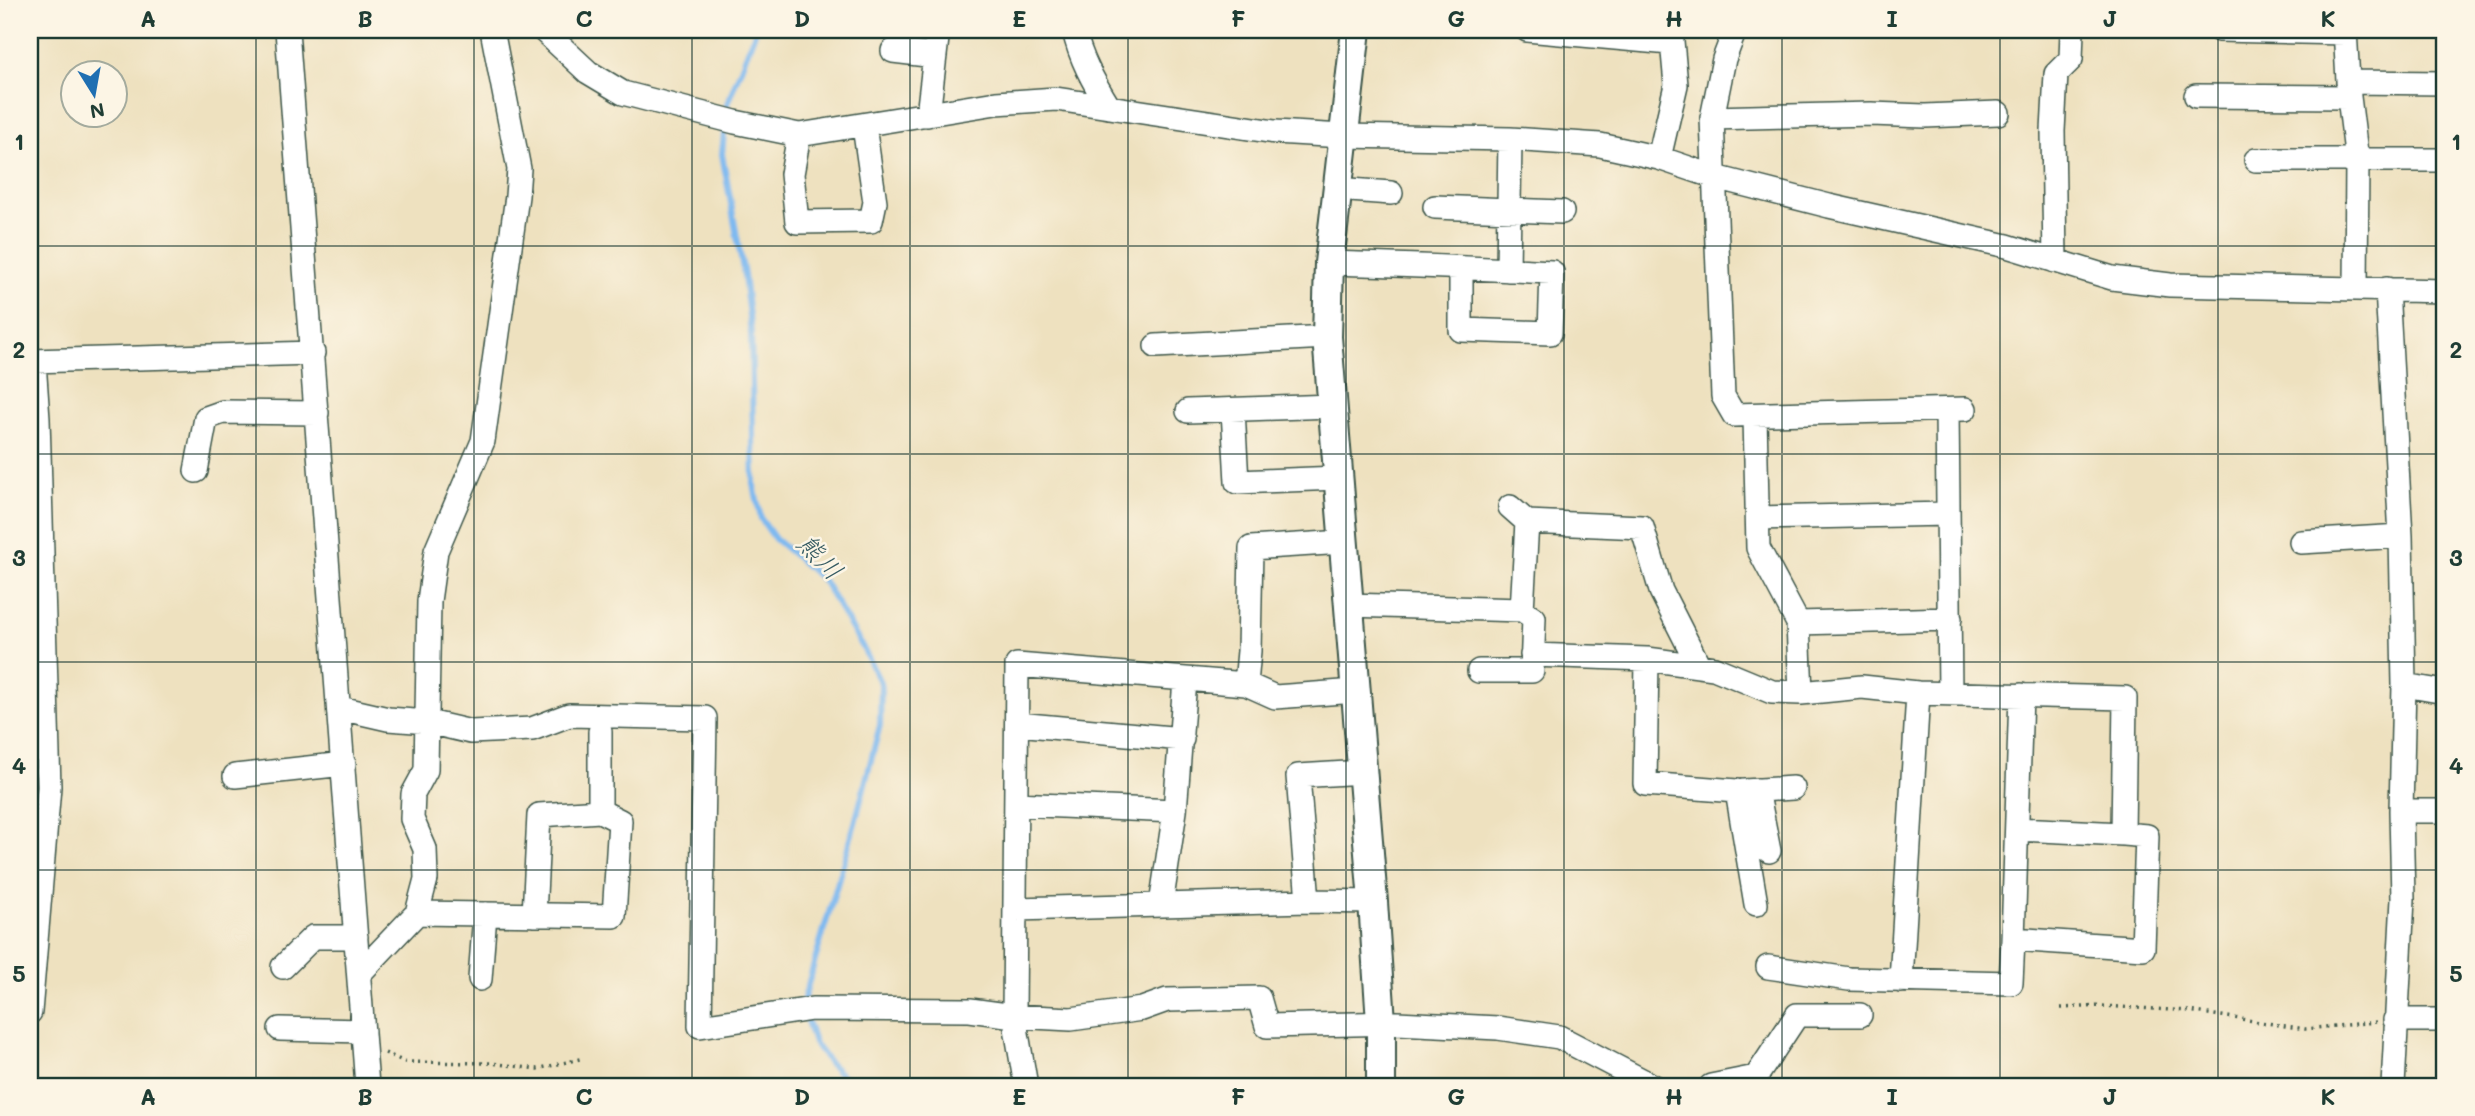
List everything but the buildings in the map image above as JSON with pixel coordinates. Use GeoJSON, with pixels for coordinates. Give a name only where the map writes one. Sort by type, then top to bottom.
{"type":"FeatureCollection","features":[{"type":"Feature","properties":{"kind":"street"},"geometry":{"type":"LineString","coordinates":[[287,30],[367,1086]]}},
{"type":"Feature","properties":{"kind":"street"},"geometry":{"type":"LineString","coordinates":[[359,974],[417,913],[426,879],[425,849],[412,819],[413,794],[426,770],[429,601],[436,551],[483,441],[517,196],[519,169],[492,30]]}},
{"type":"Feature","properties":{"kind":"street"},"geometry":{"type":"LineString","coordinates":[[544,30],[588,72],[623,93],[799,135],[996,103],[1056,99],[1275,132],[1510,139],[1600,145],[1659,158],[1715,177],[1829,206],[2007,246],[2112,278],[2170,285],[2445,291]]}},
{"type":"Feature","properties":{"kind":"street"},"geometry":{"type":"LineString","coordinates":[[928,115],[938,30]]}},
{"type":"Feature","properties":{"kind":"street"},"geometry":{"type":"LineString","coordinates":[[1074,30],[1077,46],[1094,84],[1110,107]]}},
{"type":"Feature","properties":{"kind":"street"},"geometry":{"type":"LineString","coordinates":[[1356,30],[1329,262],[1327,337],[1373,902],[1381,1022],[1381,1086]]}},
{"type":"Feature","properties":{"kind":"street"},"geometry":{"type":"LineString","coordinates":[[1527,30],[1670,36],[1676,85],[1659,158]]}},
{"type":"Feature","properties":{"kind":"street"},"geometry":{"type":"LineString","coordinates":[[1735,30],[1724,59],[1712,118],[1723,396],[1734,415],[1956,410],[1948,514],[1950,693]]}},
{"type":"Feature","properties":{"kind":"street"},"geometry":{"type":"LineString","coordinates":[[2055,261],[2053,131],[2056,74],[2071,58],[2072,30]]}},
{"type":"Feature","properties":{"kind":"street"},"geometry":{"type":"LineString","coordinates":[[2219,30],[2345,31],[2348,90],[2357,161],[2356,289]]}},
{"type":"Feature","properties":{"kind":"street"},"geometry":{"type":"LineString","coordinates":[[893,51],[935,57]]}},
{"type":"Feature","properties":{"kind":"street"},"geometry":{"type":"LineString","coordinates":[[2196,96],[2445,83]]}},
{"type":"Feature","properties":{"kind":"street"},"geometry":{"type":"LineString","coordinates":[[1712,118],[1998,113]]}},
{"type":"Feature","properties":{"kind":"street"},"geometry":{"type":"LineString","coordinates":[[799,135],[792,174],[797,222],[871,221],[874,202],[864,126]]}},
{"type":"Feature","properties":{"kind":"street"},"geometry":{"type":"LineString","coordinates":[[1508,270],[1510,139]]}},
{"type":"Feature","properties":{"kind":"street"},"geometry":{"type":"LineString","coordinates":[[2256,160],[2445,160]]}},
{"type":"Feature","properties":{"kind":"street"},"geometry":{"type":"LineString","coordinates":[[1336,189],[1391,193]]}},
{"type":"Feature","properties":{"kind":"street"},"geometry":{"type":"LineString","coordinates":[[1435,207],[1562,212]]}},
{"type":"Feature","properties":{"kind":"street"},"geometry":{"type":"LineString","coordinates":[[1329,262],[1552,272],[1550,333],[1461,330],[1461,268]]}},
{"type":"Feature","properties":{"kind":"street"},"geometry":{"type":"LineString","coordinates":[[2387,289],[2401,536],[2404,685],[2401,811],[2403,899],[2393,1086]]}},
{"type":"Feature","properties":{"kind":"street"},"geometry":{"type":"LineString","coordinates":[[1156,346],[1327,337]]}},
{"type":"Feature","properties":{"kind":"street"},"geometry":{"type":"LineString","coordinates":[[30,1012],[49,787],[38,419],[32,362],[313,354]]}},
{"type":"Feature","properties":{"kind":"street"},"geometry":{"type":"LineString","coordinates":[[1188,411],[1332,406]]}},
{"type":"Feature","properties":{"kind":"street"},"geometry":{"type":"LineString","coordinates":[[1233,410],[1237,482],[1338,478]]}},
{"type":"Feature","properties":{"kind":"street"},"geometry":{"type":"LineString","coordinates":[[197,471],[206,418],[223,412],[317,413]]}},
{"type":"Feature","properties":{"kind":"street"},"geometry":{"type":"LineString","coordinates":[[1755,416],[1758,548],[1798,622],[1801,693]]}},
{"type":"Feature","properties":{"kind":"street"},"geometry":{"type":"LineString","coordinates":[[1758,518],[1948,514]]}},
{"type":"Feature","properties":{"kind":"street"},"geometry":{"type":"LineString","coordinates":[[1522,610],[1518,515],[1642,527],[1661,591],[1699,666]]}},
{"type":"Feature","properties":{"kind":"street"},"geometry":{"type":"LineString","coordinates":[[2301,542],[2401,536]]}},
{"type":"Feature","properties":{"kind":"street"},"geometry":{"type":"LineString","coordinates":[[1246,684],[1251,548],[1344,542]]}},
{"type":"Feature","properties":{"kind":"street"},"geometry":{"type":"LineString","coordinates":[[1349,605],[1522,610],[1534,618],[1532,671],[1479,671]]}},
{"type":"Feature","properties":{"kind":"street"},"geometry":{"type":"LineString","coordinates":[[1798,622],[1950,619]]}},
{"type":"Feature","properties":{"kind":"street"},"geometry":{"type":"LineString","coordinates":[[1532,654],[1647,659],[1714,668],[1772,692],[1801,693],[1862,687],[1918,693],[2125,698],[2123,834]]}},
{"type":"Feature","properties":{"kind":"street"},"geometry":{"type":"LineString","coordinates":[[1647,659],[1644,784],[1747,790],[1793,788]]}},
{"type":"Feature","properties":{"kind":"street"},"geometry":{"type":"LineString","coordinates":[[1026,1086],[1014,1016],[1017,665],[1246,684],[1275,697],[1356,691]]}},
{"type":"Feature","properties":{"kind":"street"},"geometry":{"type":"LineString","coordinates":[[1161,905],[1175,811],[1185,680]]}},
{"type":"Feature","properties":{"kind":"street"},"geometry":{"type":"LineString","coordinates":[[2404,685],[2445,692]]}},
{"type":"Feature","properties":{"kind":"street"},"geometry":{"type":"LineString","coordinates":[[1901,981],[1918,693]]}},
{"type":"Feature","properties":{"kind":"street"},"geometry":{"type":"LineString","coordinates":[[1768,967],[1849,979],[2011,983],[2021,695]]}},
{"type":"Feature","properties":{"kind":"street"},"geometry":{"type":"LineString","coordinates":[[340,708],[388,719],[428,722],[471,732],[532,729],[569,715],[705,718],[700,1026],[804,1010],[970,1010],[1071,1019],[1142,1009],[1167,1000],[1259,998],[1267,1026],[1381,1022],[1498,1028],[1559,1037],[1653,1086]]}},
{"type":"Feature","properties":{"kind":"street"},"geometry":{"type":"LineString","coordinates":[[1017,724],[1182,739]]}},
{"type":"Feature","properties":{"kind":"street"},"geometry":{"type":"LineString","coordinates":[[600,732],[600,811]]}},
{"type":"Feature","properties":{"kind":"street"},"geometry":{"type":"LineString","coordinates":[[234,776],[344,764]]}},
{"type":"Feature","properties":{"kind":"street"},"geometry":{"type":"LineString","coordinates":[[1308,901],[1298,776],[1363,772]]}},
{"type":"Feature","properties":{"kind":"street"},"geometry":{"type":"LineString","coordinates":[[1747,790],[1769,851]]}},
{"type":"Feature","properties":{"kind":"street"},"geometry":{"type":"LineString","coordinates":[[1747,790],[1756,904]]}},
{"type":"Feature","properties":{"kind":"street"},"geometry":{"type":"LineString","coordinates":[[1016,804],[1175,811]]}},
{"type":"Feature","properties":{"kind":"street"},"geometry":{"type":"LineString","coordinates":[[417,913],[534,915],[614,916],[620,821],[600,811],[539,815],[534,915]]}},
{"type":"Feature","properties":{"kind":"street"},"geometry":{"type":"LineString","coordinates":[[2401,811],[2445,811]]}},
{"type":"Feature","properties":{"kind":"street"},"geometry":{"type":"LineString","coordinates":[[2013,939],[2143,948],[2147,836],[2017,829]]}},
{"type":"Feature","properties":{"kind":"street"},"geometry":{"type":"LineString","coordinates":[[1016,909],[1308,901],[1373,902]]}},
{"type":"Feature","properties":{"kind":"street"},"geometry":{"type":"LineString","coordinates":[[481,979],[485,914]]}},
{"type":"Feature","properties":{"kind":"street"},"geometry":{"type":"LineString","coordinates":[[282,967],[313,937],[356,937]]}},
{"type":"Feature","properties":{"kind":"street"},"geometry":{"type":"LineString","coordinates":[[1711,1086],[1756,1077],[1797,1014],[1860,1015]]}},
{"type":"Feature","properties":{"kind":"street"},"geometry":{"type":"LineString","coordinates":[[2395,1020],[2445,1020]]}},
{"type":"Feature","properties":{"kind":"street"},"geometry":{"type":"LineString","coordinates":[[280,1029],[363,1037]]}},
{"type":"Feature","properties":{"kind":"path"},"geometry":{"type":"LineString","coordinates":[[2061,1008],[2102,1006],[2189,1011],[2305,1029],[2395,1020]]}},
{"type":"Feature","properties":{"kind":"path"},"geometry":{"type":"LineString","coordinates":[[363,1037],[405,1062],[491,1063],[537,1069],[584,1058]]}},
{"type":"Feature","properties":{"kind":"waterway","name":"熊川"},"geometry":{"type":"LineString","coordinates":[[726,113],[727,104],[756,30]]}},
{"type":"Feature","properties":{"kind":"waterway","name":"熊川"},"geometry":{"type":"LineString","coordinates":[[725,124],[722,154],[744,275],[751,333],[754,485],[761,519],[775,539],[823,580],[881,684],[880,725],[855,823],[802,1005],[814,1043],[830,1064],[853,1086]]}}]}
